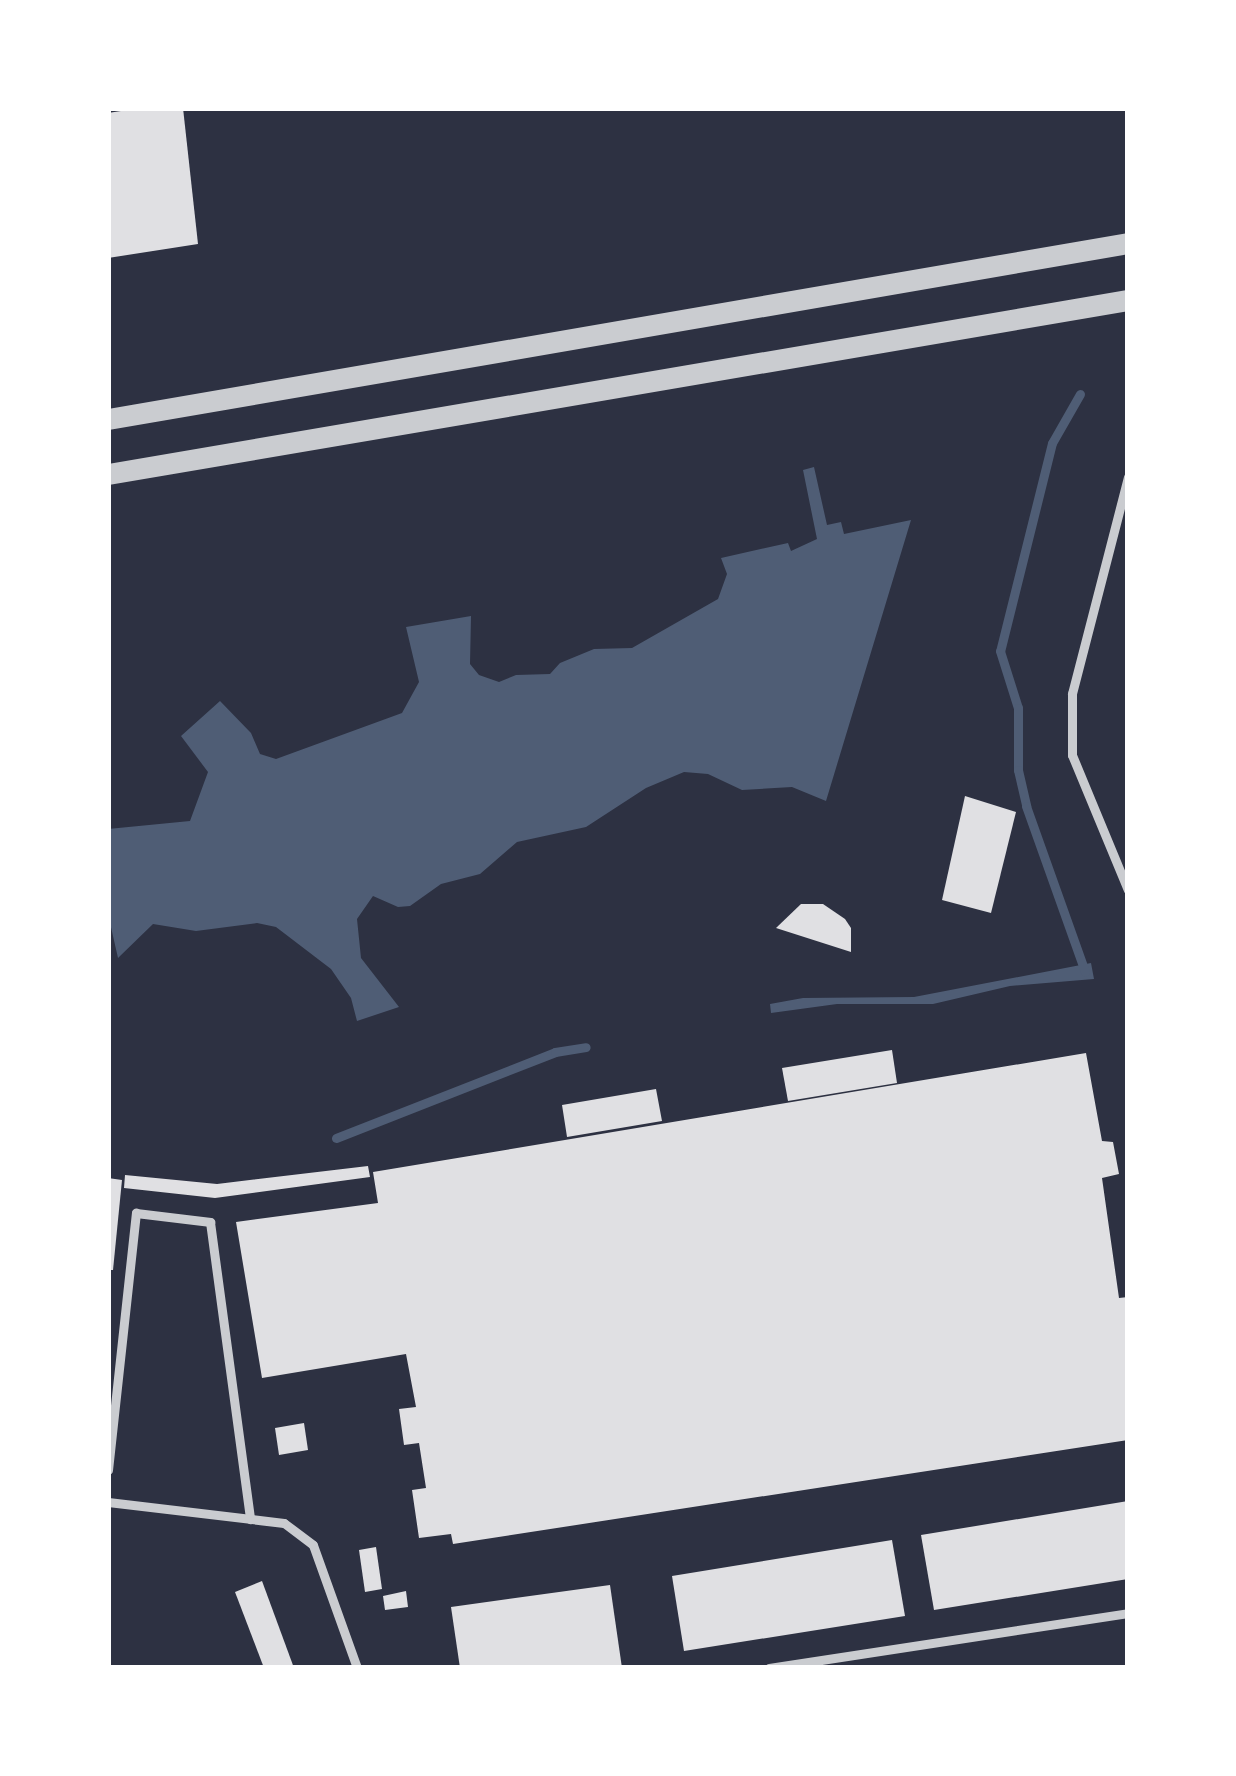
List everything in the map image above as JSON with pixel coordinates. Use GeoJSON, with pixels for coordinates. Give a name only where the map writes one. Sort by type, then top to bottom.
{"type":"FeatureCollection","features":[{"type":"Feature","properties":{"kind":"street"},"geometry":{"type":"LineString","coordinates":[[108,419],[1128,243]]}},
{"type":"Feature","properties":{"kind":"street"},"geometry":{"type":"LineString","coordinates":[[108,474],[1128,300]]}},
{"type":"Feature","properties":{"kind":"lane"},"geometry":{"type":"LineString","coordinates":[[1128,477],[1072,694],[1072,755],[1128,890]]}},
{"type":"Feature","properties":{"kind":"lane"},"geometry":{"type":"LineString","coordinates":[[108,1470],[136,1214],[210,1222],[250,1519]]}},
{"type":"Feature","properties":{"kind":"lane"},"geometry":{"type":"LineString","coordinates":[[108,1502],[284,1523],[314,1545],[357,1668]]}},
{"type":"Feature","properties":{"kind":"lane"},"geometry":{"type":"LineString","coordinates":[[769,1668],[1128,1612]]}},
{"type":"Feature","properties":{"kind":"lane"},"geometry":{"type":"LineString","coordinates":[[863,1655],[865,1668]]}},
{"type":"Feature","properties":{"kind":"water"},"geometry":{"type":"Polygon","coordinates":[[[814,467],[827,525],[841,522],[844,534],[911,520],[826,801],[792,787],[742,790],[708,774],[684,772],[646,788],[586,827],[517,842],[480,874],[441,884],[410,906],[398,907],[373,896],[357,919],[361,958],[399,1007],[357,1021],[351,998],[331,969],[276,927],[257,923],[196,931],[153,924],[118,958],[108,914],[108,829],[190,821],[208,772],[181,736],[220,701],[251,733],[260,754],[276,759],[402,713],[419,682],[406,627],[471,616],[470,664],[479,675],[499,682],[516,675],[550,674],[560,663],[594,649],[632,648],[718,599],[727,574],[721,558],[788,543],[791,551],[817,539],[803,470],[814,467]]]}},
{"type":"Feature","properties":{"kind":"water"},"geometry":{"type":"Polygon","coordinates":[[[1091,963],[1094,979],[1010,986],[933,1004],[837,1004],[771,1013],[770,1004],[803,998],[914,997],[1091,963]]]}},
{"type":"Feature","properties":{"kind":"building"},"geometry":{"type":"Polygon","coordinates":[[[183,108],[198,244],[108,258],[108,113],[183,108]]]}},
{"type":"Feature","properties":{"kind":"building"},"geometry":{"type":"Polygon","coordinates":[[[965,796],[1016,812],[991,913],[942,900],[965,796]]]}},
{"type":"Feature","properties":{"kind":"building"},"geometry":{"type":"Polygon","coordinates":[[[801,904],[823,904],[845,919],[851,928],[851,952],[776,928],[801,904]]]}},
{"type":"Feature","properties":{"kind":"building"},"geometry":{"type":"Polygon","coordinates":[[[892,1050],[897,1083],[788,1101],[782,1068],[892,1050]]]}},
{"type":"Feature","properties":{"kind":"building"},"geometry":{"type":"Polygon","coordinates":[[[1086,1053],[1102,1141],[1113,1142],[1119,1174],[1102,1178],[1119,1298],[1128,1297],[1128,1440],[453,1544],[451,1534],[419,1538],[412,1490],[426,1488],[419,1443],[404,1445],[399,1409],[416,1407],[406,1354],[262,1378],[236,1222],[378,1203],[373,1172],[1086,1053]]]}},
{"type":"Feature","properties":{"kind":"building"},"geometry":{"type":"Polygon","coordinates":[[[656,1089],[662,1121],[567,1137],[562,1105],[656,1089]]]}},
{"type":"Feature","properties":{"kind":"building"},"geometry":{"type":"Polygon","coordinates":[[[368,1166],[370,1177],[215,1198],[124,1188],[125,1175],[217,1184],[368,1166]]]}},
{"type":"Feature","properties":{"kind":"building"},"geometry":{"type":"Polygon","coordinates":[[[108,1178],[122,1180],[113,1270],[108,1270],[108,1178]]]}},
{"type":"Feature","properties":{"kind":"building"},"geometry":{"type":"Polygon","coordinates":[[[304,1423],[308,1450],[279,1455],[275,1428],[304,1423]]]}},
{"type":"Feature","properties":{"kind":"building"},"geometry":{"type":"Polygon","coordinates":[[[1128,1501],[1128,1579],[934,1610],[921,1535],[1128,1501]]]}},
{"type":"Feature","properties":{"kind":"building"},"geometry":{"type":"Polygon","coordinates":[[[892,1540],[905,1616],[684,1651],[672,1576],[892,1540]]]}},
{"type":"Feature","properties":{"kind":"building"},"geometry":{"type":"Polygon","coordinates":[[[376,1547],[382,1589],[365,1592],[359,1550],[376,1547]]]}},
{"type":"Feature","properties":{"kind":"building"},"geometry":{"type":"Polygon","coordinates":[[[262,1581],[294,1668],[264,1668],[235,1592],[262,1581]]]}},
{"type":"Feature","properties":{"kind":"building"},"geometry":{"type":"Polygon","coordinates":[[[610,1585],[622,1668],[460,1668],[451,1607],[610,1585]]]}},
{"type":"Feature","properties":{"kind":"building"},"geometry":{"type":"Polygon","coordinates":[[[406,1591],[408,1607],[385,1610],[383,1596],[406,1591]]]}},
{"type":"Feature","properties":{"kind":"waterway"},"geometry":{"type":"LineString","coordinates":[[1080,394],[1052,443],[1000,651],[1018,708],[1018,770],[1026,806],[1085,972]]}},
{"type":"Feature","properties":{"kind":"waterway"},"geometry":{"type":"LineString","coordinates":[[336,1138],[555,1052],[586,1047]]}}]}
